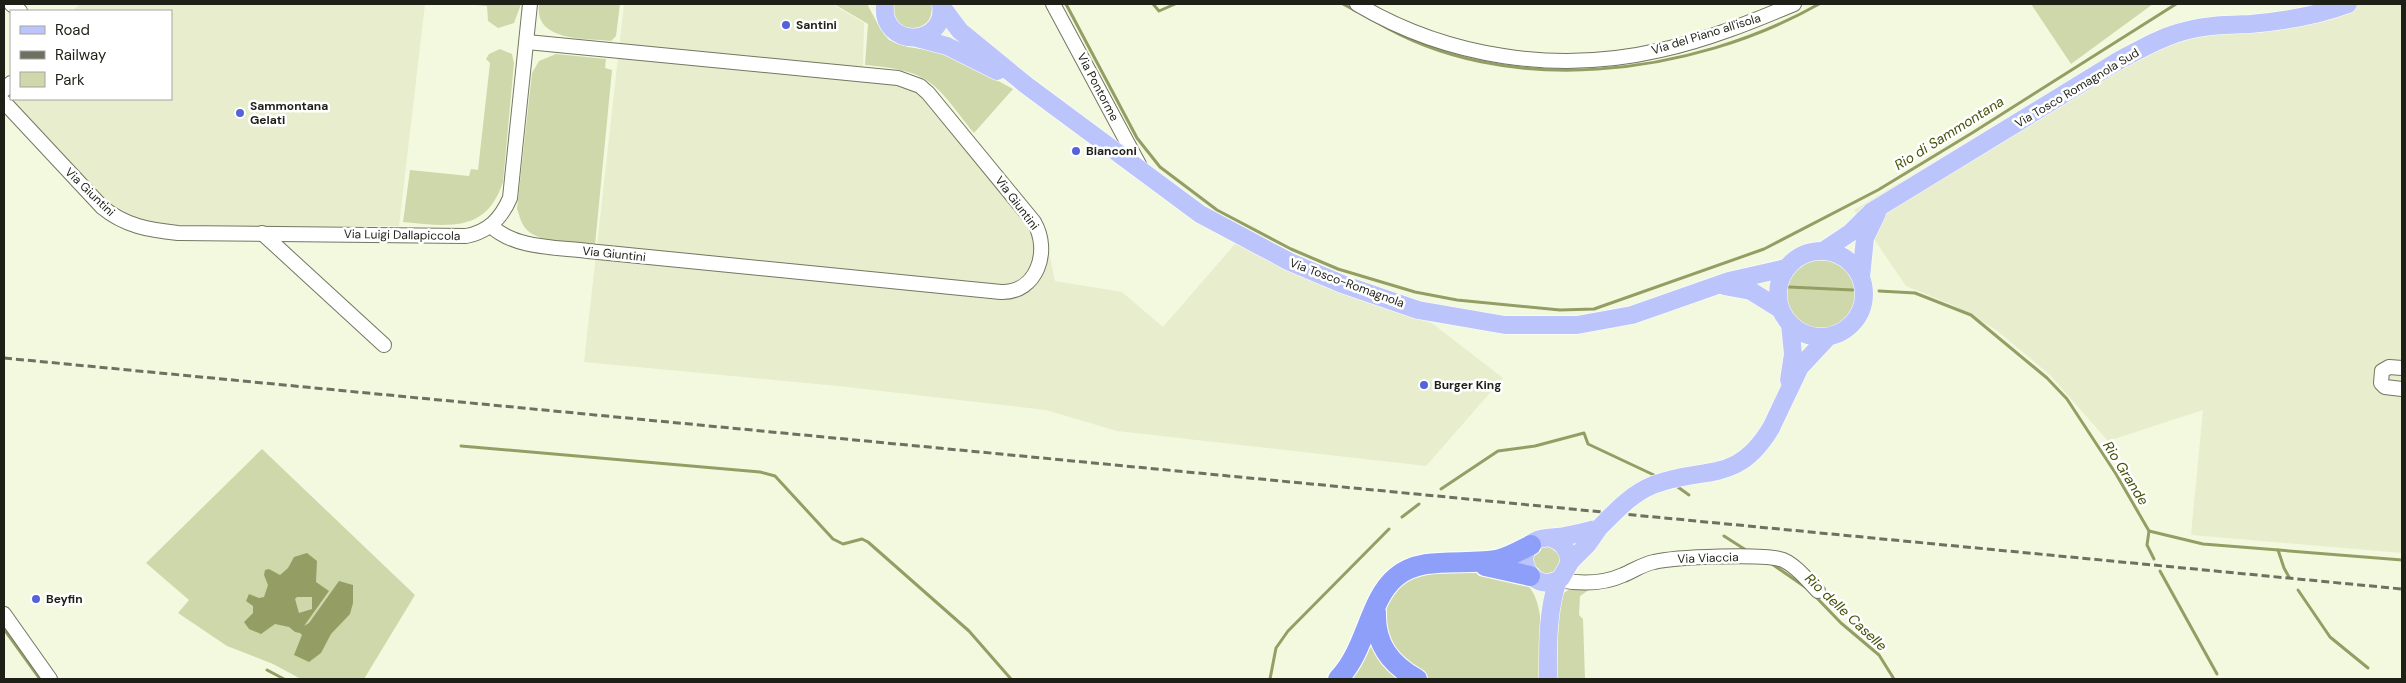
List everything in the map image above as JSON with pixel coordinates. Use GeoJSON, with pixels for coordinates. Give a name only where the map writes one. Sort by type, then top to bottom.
{"type":"FeatureCollection","features":[{"type":"Feature","properties":{"kind":"highway"},"geometry":{"type":"LineString","coordinates":[[1338,679],[1356,656],[1387,586],[1403,572],[1425,565],[1460,564],[1499,559],[1531,545]]}},
{"type":"Feature","properties":{"kind":"highway"},"geometry":{"type":"LineString","coordinates":[[1460,564],[1502,568],[1531,577]]}},
{"type":"Feature","properties":{"kind":"highway"},"geometry":{"type":"LineString","coordinates":[[1377,607],[1376,630],[1382,648],[1395,664],[1417,679]]}},
{"type":"Feature","properties":{"kind":"main road","name":"Via Tosco Romagnola Sud"},"geometry":{"type":"LineString","coordinates":[[1823,251],[1850,233],[1866,216],[1881,206],[2118,61],[2153,43],[2182,31],[2214,25],[2284,20],[2323,13],[2348,4]]}},
{"type":"Feature","properties":{"kind":"main road"},"geometry":{"type":"LineString","coordinates":[[882,6],[891,28],[907,38],[917,38],[947,46],[1026,85]]}},
{"type":"Feature","properties":{"kind":"main road"},"geometry":{"type":"LineString","coordinates":[[917,38],[933,30],[939,22],[941,6]]}},
{"type":"Feature","properties":{"kind":"main road"},"geometry":{"type":"LineString","coordinates":[[941,6],[960,32],[1026,85]]}},
{"type":"Feature","properties":{"kind":"main road","name":"Via Tosco-Romagnola"},"geometry":{"type":"LineString","coordinates":[[1026,85],[1200,214],[1265,251],[1342,284],[1418,310],[1497,324],[1526,327],[1577,325],[1632,315],[1714,286],[1786,268]]}},
{"type":"Feature","properties":{"kind":"main road"},"geometry":{"type":"LineString","coordinates":[[1861,277],[1855,267],[1844,257],[1823,251],[1800,256],[1786,268],[1778,289],[1780,309],[1790,324],[1799,331],[1813,337],[1828,337],[1846,330],[1858,319],[1865,299],[1861,277],[1865,238],[1881,206]]}},
{"type":"Feature","properties":{"kind":"main road","name":"Via Tosco-Romagnola"},"geometry":{"type":"LineString","coordinates":[[1714,286],[1751,292],[1780,309]]}},
{"type":"Feature","properties":{"kind":"main road"},"geometry":{"type":"LineString","coordinates":[[1785,395],[1793,354],[1790,324]]}},
{"type":"Feature","properties":{"kind":"main road"},"geometry":{"type":"LineString","coordinates":[[1548,679],[1548,630],[1553,599],[1559,580],[1565,574],[1569,563],[1587,545],[1599,528],[1629,498],[1664,481],[1713,474],[1734,466],[1759,445],[1771,428],[1785,395],[1800,367],[1828,337]]}},
{"type":"Feature","properties":{"kind":"main road"},"geometry":{"type":"LineString","coordinates":[[1548,630],[1542,605],[1524,560],[1531,545],[1539,540],[1599,528]]}},
{"type":"Feature","properties":{"kind":"main road"},"geometry":{"type":"LineString","coordinates":[[1551,538],[1564,546],[1568,554],[1569,563]]}},
{"type":"Feature","properties":{"kind":"main road"},"geometry":{"type":"LineString","coordinates":[[1531,577],[1545,583],[1559,580]]}},
{"type":"Feature","properties":{"kind":"street"},"geometry":{"type":"LineString","coordinates":[[491,226],[502,214],[510,198],[530,4]]}},
{"type":"Feature","properties":{"kind":"street","name":"Via Pontorme"},"geometry":{"type":"LineString","coordinates":[[1052,4],[1142,171]]}},
{"type":"Feature","properties":{"kind":"street","name":"Via del Piano all'isola"},"geometry":{"type":"LineString","coordinates":[[1357,4],[1402,27],[1466,50],[1516,59],[1546,60],[1630,56],[1662,50],[1716,34],[1794,4]]}},
{"type":"Feature","properties":{"kind":"street","name":"Via Giuntini"},"geometry":{"type":"LineString","coordinates":[[491,226],[501,235],[512,240],[559,248],[1001,292],[1018,290],[1027,285],[1035,274],[1040,261],[1041,236],[1034,222],[933,99],[924,89],[914,83],[898,78],[527,42]]}},
{"type":"Feature","properties":{"kind":"street","name":"Via Giuntini"},"geometry":{"type":"LineString","coordinates":[[4,102],[93,198],[120,220],[139,228],[160,231],[262,233]]}},
{"type":"Feature","properties":{"kind":"street","name":"Via Luigi Dallapiccola"},"geometry":{"type":"LineString","coordinates":[[262,233],[466,236],[491,226]]}},
{"type":"Feature","properties":{"kind":"street"},"geometry":{"type":"LineString","coordinates":[[262,233],[384,345]]}},
{"type":"Feature","properties":{"kind":"street"},"geometry":{"type":"LineString","coordinates":[[2402,368],[2389,367],[2382,371],[2381,383],[2385,387],[2402,389]]}},
{"type":"Feature","properties":{"kind":"street","name":"Via Viaccia"},"geometry":{"type":"LineString","coordinates":[[1559,580],[1590,582],[1614,579],[1647,564],[1666,560],[1766,556],[1784,561],[1792,566],[1818,590]]}},
{"type":"Feature","properties":{"kind":"street"},"geometry":{"type":"LineString","coordinates":[[1569,563],[1575,572],[1590,582]]}},
{"type":"Feature","properties":{"kind":"street"},"geometry":{"type":"LineString","coordinates":[[4,614],[50,679]]}},
{"type":"Feature","properties":{"kind":"shaded area","name":"Sammontana Gelati"},"geometry":{"type":"Polygon","coordinates":[[[80,4],[425,4],[399,226],[251,227],[156,224],[119,213],[6,100],[10,96],[10,100],[172,100],[172,10],[73,10],[80,4]]]}},
{"type":"Feature","properties":{"kind":"shaded area"},"geometry":{"type":"Polygon","coordinates":[[[624,4],[832,4],[864,23],[863,67],[919,78],[937,91],[1038,217],[1044,228],[1055,281],[1122,292],[1163,327],[1235,244],[1433,324],[1503,378],[1426,466],[1117,431],[1046,410],[838,386],[584,362],[624,4]]]}},
{"type":"Feature","properties":{"kind":"shaded area"},"geometry":{"type":"Polygon","coordinates":[[[2320,4],[2402,4],[2402,553],[2191,535],[2203,410],[2108,441],[2050,375],[1995,329],[1955,306],[1906,286],[1854,210],[2128,47],[2290,13],[2320,4]]]}},
{"type":"Feature","properties":{"kind":"shaded area"},"geometry":{"type":"Polygon","coordinates":[[[307,553],[317,561],[316,582],[329,591],[304,626],[309,623],[339,581],[353,585],[353,603],[350,614],[331,634],[321,653],[309,662],[294,655],[302,635],[300,633],[295,632],[289,627],[275,624],[261,634],[249,629],[244,622],[253,613],[253,606],[246,601],[249,594],[259,598],[264,597],[268,585],[264,575],[265,570],[269,569],[280,575],[288,568],[294,557],[307,553]],[[297,597],[295,599],[299,613],[312,609],[312,597],[297,597]]]}},
{"type":"Feature","properties":{"kind":"green space"},"geometry":{"type":"Polygon","coordinates":[[[465,4],[521,4],[514,23],[498,28],[488,21],[487,6],[465,4]]]}},
{"type":"Feature","properties":{"kind":"green space"},"geometry":{"type":"Polygon","coordinates":[[[539,4],[620,4],[616,36],[611,41],[575,38],[553,32],[544,25],[540,16],[539,4]]]}},
{"type":"Feature","properties":{"kind":"green space"},"geometry":{"type":"Polygon","coordinates":[[[834,4],[867,4],[881,30],[889,40],[908,47],[947,53],[1013,89],[974,133],[950,102],[930,82],[905,71],[865,65],[868,24],[834,4]]]}},
{"type":"Feature","properties":{"kind":"green space"},"geometry":{"type":"Polygon","coordinates":[[[893,4],[932,4],[930,19],[921,27],[910,30],[897,20],[893,4]]]}},
{"type":"Feature","properties":{"kind":"green space"},"geometry":{"type":"Polygon","coordinates":[[[2031,4],[2153,4],[2071,64],[2031,4]]]}},
{"type":"Feature","properties":{"kind":"green space"},"geometry":{"type":"Polygon","coordinates":[[[500,49],[512,54],[514,63],[503,182],[496,199],[486,211],[475,219],[463,223],[435,225],[403,222],[410,170],[469,176],[471,169],[478,170],[490,63],[486,59],[489,54],[500,49]]]}},
{"type":"Feature","properties":{"kind":"green space"},"geometry":{"type":"Polygon","coordinates":[[[556,54],[606,59],[605,68],[612,70],[595,245],[559,242],[540,238],[527,230],[523,225],[517,209],[532,73],[539,61],[556,54]]]}},
{"type":"Feature","properties":{"kind":"green space"},"geometry":{"type":"Polygon","coordinates":[[[1821,258],[1841,264],[1851,274],[1857,294],[1851,314],[1841,324],[1821,330],[1801,324],[1791,314],[1785,294],[1791,274],[1801,264],[1821,258]]]}},
{"type":"Feature","properties":{"kind":"green space"},"geometry":{"type":"Polygon","coordinates":[[[262,449],[415,595],[364,679],[301,679],[273,664],[227,646],[178,613],[189,600],[146,563],[262,449]]]}},
{"type":"Feature","properties":{"kind":"green space"},"geometry":{"type":"Polygon","coordinates":[[[1547,546],[1557,550],[1561,560],[1557,570],[1547,574],[1537,570],[1533,560],[1537,550],[1547,546]]]}},
{"type":"Feature","properties":{"kind":"green space"},"geometry":{"type":"Polygon","coordinates":[[[1480,570],[1521,581],[1530,588],[1536,598],[1542,641],[1541,679],[1425,679],[1404,667],[1380,619],[1395,587],[1421,572],[1480,570]]]}},
{"type":"Feature","properties":{"kind":"green space"},"geometry":{"type":"Polygon","coordinates":[[[1574,587],[1593,587],[1580,596],[1579,615],[1583,619],[1585,679],[1557,679],[1559,600],[1565,592],[1574,587]]]}},
{"type":"Feature","properties":{"kind":"green space"},"geometry":{"type":"Polygon","coordinates":[[[1367,640],[1409,679],[1344,679],[1367,640]]]}},
{"type":"Feature","properties":{"kind":"waterway","name":"Rio di Sammontana"},"geometry":{"type":"LineString","coordinates":[[1066,4],[1137,138],[1160,167],[1217,210],[1291,249],[1338,269],[1415,292],[1457,300],[1560,310],[1594,309],[1764,249],[1878,190],[2176,4]]}},
{"type":"Feature","properties":{"kind":"waterway"},"geometry":{"type":"LineString","coordinates":[[1153,4],[1159,11],[1175,4]]}},
{"type":"Feature","properties":{"kind":"waterway"},"geometry":{"type":"LineString","coordinates":[[1343,4],[1356,11]]}},
{"type":"Feature","properties":{"kind":"waterway"},"geometry":{"type":"LineString","coordinates":[[1375,21],[1426,46],[1481,62],[1539,69],[1598,69],[1657,62],[1714,48],[1769,29],[1819,4]]}},
{"type":"Feature","properties":{"kind":"waterway","name":"Rio Grande"},"geometry":{"type":"LineString","coordinates":[[1789,287],[1853,290]]}},
{"type":"Feature","properties":{"kind":"waterway","name":"Rio Grande"},"geometry":{"type":"LineString","coordinates":[[1879,291],[1915,293],[1971,315],[2047,378],[2067,399],[2116,474],[2149,531],[2203,544],[2402,560]]}},
{"type":"Feature","properties":{"kind":"waterway"},"geometry":{"type":"LineString","coordinates":[[1441,489],[1498,451],[1535,446],[1584,433],[1588,444],[1656,476]]}},
{"type":"Feature","properties":{"kind":"waterway"},"geometry":{"type":"LineString","coordinates":[[461,446],[760,472],[775,476],[833,539],[843,544],[862,539],[868,542],[969,631],[1011,679]]}},
{"type":"Feature","properties":{"kind":"waterway","name":"Rio delle Caselle"},"geometry":{"type":"LineString","coordinates":[[1675,485],[1689,495]]}},
{"type":"Feature","properties":{"kind":"waterway"},"geometry":{"type":"LineString","coordinates":[[1402,517],[1419,504]]}},
{"type":"Feature","properties":{"kind":"waterway"},"geometry":{"type":"LineString","coordinates":[[1270,679],[1276,648],[1288,631],[1389,529]]}},
{"type":"Feature","properties":{"kind":"waterway"},"geometry":{"type":"LineString","coordinates":[[2149,531],[2147,545],[2154,559]]}},
{"type":"Feature","properties":{"kind":"waterway","name":"Rio delle Caselle"},"geometry":{"type":"LineString","coordinates":[[1724,536],[1749,552]]}},
{"type":"Feature","properties":{"kind":"waterway"},"geometry":{"type":"LineString","coordinates":[[2278,550],[2289,577]]}},
{"type":"Feature","properties":{"kind":"waterway","name":"Rio delle Caselle"},"geometry":{"type":"LineString","coordinates":[[1772,564],[1808,589]]}},
{"type":"Feature","properties":{"kind":"waterway"},"geometry":{"type":"LineString","coordinates":[[2160,571],[2217,674]]}},
{"type":"Feature","properties":{"kind":"waterway"},"geometry":{"type":"LineString","coordinates":[[2298,590],[2330,637],[2368,668]]}},
{"type":"Feature","properties":{"kind":"waterway","name":"Rio delle Caselle"},"geometry":{"type":"LineString","coordinates":[[1814,595],[1841,623],[1879,655],[1894,679]]}},
{"type":"Feature","properties":{"kind":"waterway"},"geometry":{"type":"LineString","coordinates":[[4,629],[40,679]]}},
{"type":"Feature","properties":{"kind":"waterway"},"geometry":{"type":"LineString","coordinates":[[267,670],[284,679]]}},
{"type":"Feature","properties":{"kind":"railway"},"geometry":{"type":"LineString","coordinates":[[4,358],[2402,589]]}},
{"type":"Feature","properties":{"kind":"place","name":"Santini"},"geometry":{"type":"Point","coordinates":[786,25]}},
{"type":"Feature","properties":{"kind":"place","name":"Sammontana Gelati"},"geometry":{"type":"Point","coordinates":[240,113]}},
{"type":"Feature","properties":{"kind":"place","name":"Bianconi"},"geometry":{"type":"Point","coordinates":[1076,151]}},
{"type":"Feature","properties":{"kind":"place","name":"Burger King"},"geometry":{"type":"Point","coordinates":[1424,385]}},
{"type":"Feature","properties":{"kind":"place","name":"Beyfin"},"geometry":{"type":"Point","coordinates":[36,599]}}]}
